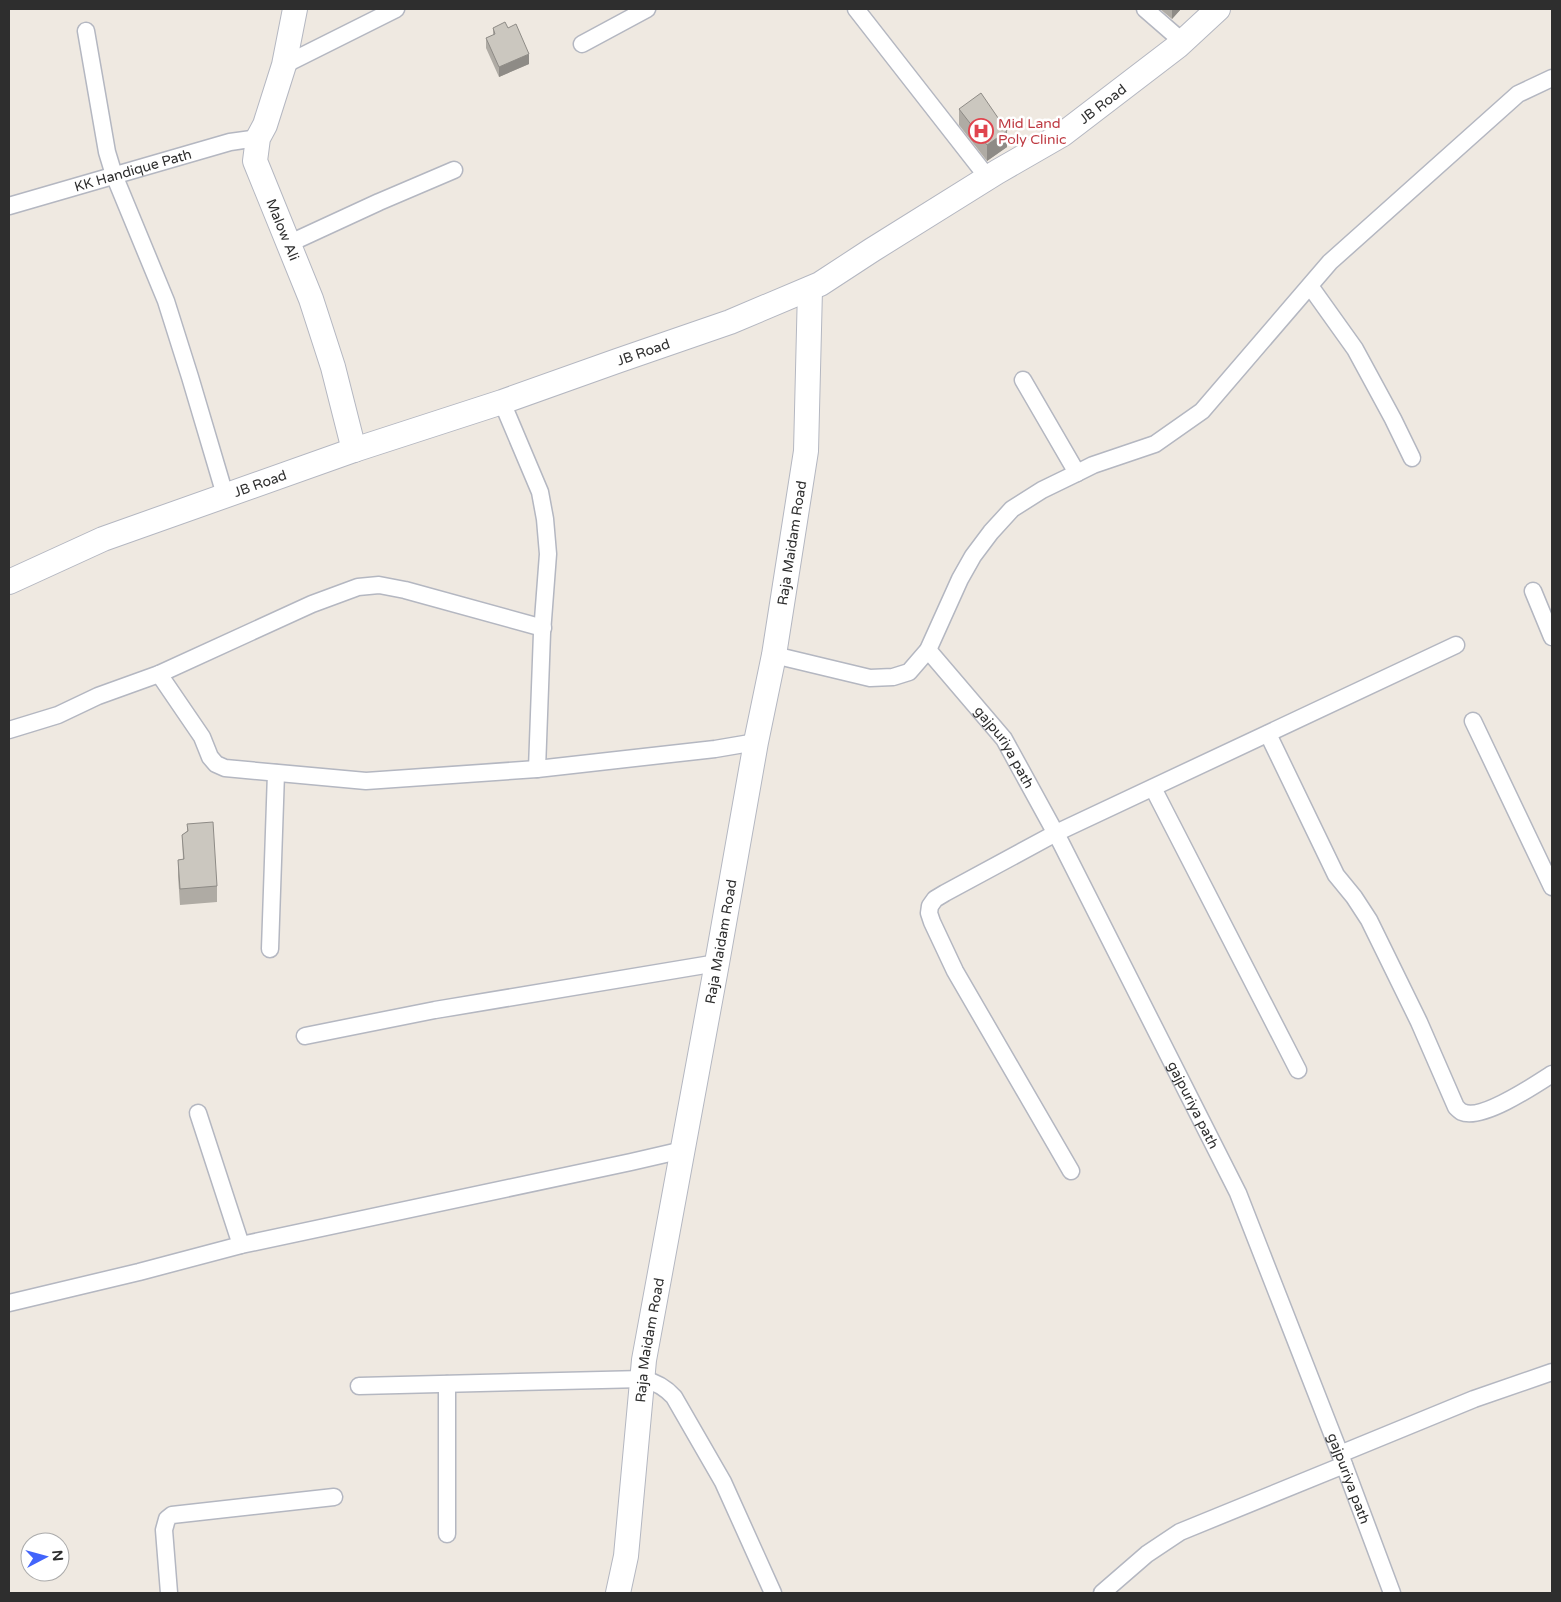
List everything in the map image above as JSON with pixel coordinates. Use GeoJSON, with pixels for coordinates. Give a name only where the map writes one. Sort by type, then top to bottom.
{"type":"FeatureCollection","features":[{"type":"Feature","properties":{"kind":"street","name":"Malow Ali"},"geometry":{"type":"LineString","coordinates":[[295,9],[284,65],[265,125],[258,138],[255,161],[311,299],[332,367],[354,450]]}},
{"type":"Feature","properties":{"kind":"street"},"geometry":{"type":"LineString","coordinates":[[284,65],[396,9]]}},
{"type":"Feature","properties":{"kind":"street"},"geometry":{"type":"LineString","coordinates":[[582,44],[647,9]]}},
{"type":"Feature","properties":{"kind":"street"},"geometry":{"type":"LineString","coordinates":[[856,9],[988,178]]}},
{"type":"Feature","properties":{"kind":"street"},"geometry":{"type":"LineString","coordinates":[[1145,9],[1183,42]]}},
{"type":"Feature","properties":{"kind":"street","name":"JB Road"},"geometry":{"type":"LineString","coordinates":[[9,582],[103,539],[354,450],[502,402],[730,322],[810,289],[988,178],[1063,134],[1183,42],[1218,9]]}},
{"type":"Feature","properties":{"kind":"street"},"geometry":{"type":"LineString","coordinates":[[86,31],[107,152],[114,175],[166,301],[225,496]]}},
{"type":"Feature","properties":{"kind":"street"},"geometry":{"type":"LineString","coordinates":[[774,655],[870,678],[894,677],[909,672],[928,650],[960,579],[973,556],[1012,509],[1042,490],[1093,465],[1155,444],[1202,411],[1330,262],[1518,94],[1552,78]]}},
{"type":"Feature","properties":{"kind":"street","name":"KK Handique Path"},"geometry":{"type":"LineString","coordinates":[[9,206],[230,142],[258,138]]}},
{"type":"Feature","properties":{"kind":"street"},"geometry":{"type":"LineString","coordinates":[[288,244],[454,170]]}},
{"type":"Feature","properties":{"kind":"street"},"geometry":{"type":"LineString","coordinates":[[1310,286],[1355,349],[1412,458]]}},
{"type":"Feature","properties":{"kind":"street","name":"Raja Maidam Road"},"geometry":{"type":"LineString","coordinates":[[618,1593],[626,1556],[644,1360],[718,963],[756,742],[774,655],[806,451],[810,289]]}},
{"type":"Feature","properties":{"kind":"street"},"geometry":{"type":"LineString","coordinates":[[1023,380],[1077,473]]}},
{"type":"Feature","properties":{"kind":"street"},"geometry":{"type":"LineString","coordinates":[[502,402],[540,492],[545,519],[548,554],[537,770]]}},
{"type":"Feature","properties":{"kind":"street"},"geometry":{"type":"LineString","coordinates":[[9,730],[58,715],[98,696],[159,674],[312,604],[358,587],[379,585],[405,590],[543,628]]}},
{"type":"Feature","properties":{"kind":"street"},"geometry":{"type":"LineString","coordinates":[[1533,591],[1552,637]]}},
{"type":"Feature","properties":{"kind":"street"},"geometry":{"type":"LineString","coordinates":[[1071,1171],[955,970],[929,913],[930,906],[935,899],[1056,833],[1456,645]]}},
{"type":"Feature","properties":{"kind":"street","name":"gajpuriya path"},"geometry":{"type":"LineString","coordinates":[[928,650],[1004,739],[1056,833],[1238,1193],[1392,1593]]}},
{"type":"Feature","properties":{"kind":"street"},"geometry":{"type":"LineString","coordinates":[[159,674],[202,737],[210,757],[216,764],[225,768],[366,781],[537,770],[715,749],[756,742]]}},
{"type":"Feature","properties":{"kind":"street"},"geometry":{"type":"LineString","coordinates":[[1473,721],[1552,887]]}},
{"type":"Feature","properties":{"kind":"street"},"geometry":{"type":"LineString","coordinates":[[1268,734],[1336,875],[1354,897],[1368,920],[1419,1022],[1456,1107],[1462,1112],[1472,1114],[1484,1112],[1552,1074]]}},
{"type":"Feature","properties":{"kind":"street"},"geometry":{"type":"LineString","coordinates":[[270,949],[276,772]]}},
{"type":"Feature","properties":{"kind":"street"},"geometry":{"type":"LineString","coordinates":[[1153,788],[1298,1070]]}},
{"type":"Feature","properties":{"kind":"street"},"geometry":{"type":"LineString","coordinates":[[305,1036],[435,1010],[718,963]]}},
{"type":"Feature","properties":{"kind":"street"},"geometry":{"type":"LineString","coordinates":[[198,1112],[241,1245]]}},
{"type":"Feature","properties":{"kind":"street"},"geometry":{"type":"LineString","coordinates":[[9,1303],[241,1245],[683,1150]]}},
{"type":"Feature","properties":{"kind":"street"},"geometry":{"type":"LineString","coordinates":[[1102,1593],[1147,1554],[1180,1532],[1474,1399],[1552,1372]]}},
{"type":"Feature","properties":{"kind":"street"},"geometry":{"type":"LineString","coordinates":[[359,1386],[643,1379],[657,1383],[667,1389],[674,1398],[723,1482],[773,1593]]}},
{"type":"Feature","properties":{"kind":"street"},"geometry":{"type":"LineString","coordinates":[[447,1384],[447,1534]]}},
{"type":"Feature","properties":{"kind":"street"},"geometry":{"type":"LineString","coordinates":[[169,1593],[164,1530],[167,1519],[172,1515],[334,1497]]}},
{"type":"Feature","properties":{"kind":"building"},"geometry":{"type":"Polygon","coordinates":[[[505,22],[508,28],[516,24],[529,54],[499,67],[486,38],[495,34],[493,28],[505,22]]]}},
{"type":"Feature","properties":{"kind":"building"},"geometry":{"type":"Polygon","coordinates":[[[981,93],[1007,131],[987,145],[959,109],[981,93]]]}},
{"type":"Feature","properties":{"kind":"building"},"geometry":{"type":"Polygon","coordinates":[[[213,822],[217,886],[180,889],[178,860],[184,859],[182,835],[188,831],[187,824],[213,822]]]}},
{"type":"Feature","properties":{"kind":"place","name":"Mid Land Poly Clinic"},"geometry":{"type":"Point","coordinates":[981,131]}}]}
